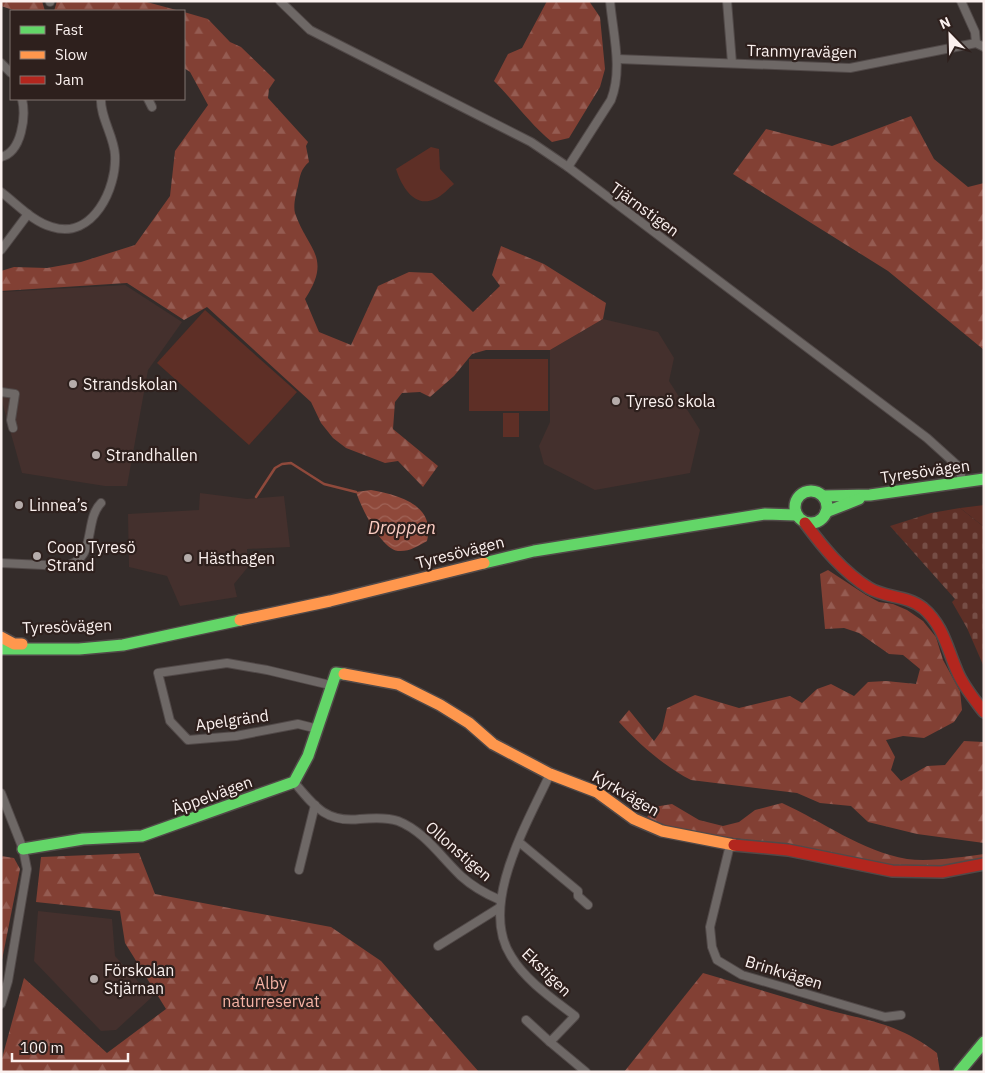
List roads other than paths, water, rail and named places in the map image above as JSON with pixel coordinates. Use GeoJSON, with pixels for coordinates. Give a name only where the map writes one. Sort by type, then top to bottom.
{"type":"FeatureCollection","features":[{"type":"Feature","properties":{"kind":"street","name":"Tjärnstigen"},"geometry":{"type":"LineString","coordinates":[[280,1],[310,30],[530,142],[568,167],[927,438],[958,466],[963,482]]}},
{"type":"Feature","properties":{"kind":"street"},"geometry":{"type":"LineString","coordinates":[[727,1],[732,63]]}},
{"type":"Feature","properties":{"kind":"street"},"geometry":{"type":"LineString","coordinates":[[961,1],[975,32],[976,44],[984,47]]}},
{"type":"Feature","properties":{"kind":"street"},"geometry":{"type":"LineString","coordinates":[[568,167],[611,100],[617,79],[617,59],[609,2]]}},
{"type":"Feature","properties":{"kind":"street","name":"Tranmyravägen"},"geometry":{"type":"LineString","coordinates":[[617,59],[850,68],[976,44]]}},
{"type":"Feature","properties":{"kind":"street"},"geometry":{"type":"LineString","coordinates":[[1,157],[10,153],[16,145],[24,108],[22,100]]}},
{"type":"Feature","properties":{"kind":"street"},"geometry":{"type":"LineString","coordinates":[[1,192],[28,214],[46,225],[63,229],[88,221],[102,204],[113,183],[115,154],[101,100]]}},
{"type":"Feature","properties":{"kind":"street"},"geometry":{"type":"LineString","coordinates":[[148,100],[152,107]]}},
{"type":"Feature","properties":{"kind":"street"},"geometry":{"type":"LineString","coordinates":[[1,250],[28,214]]}},
{"type":"Feature","properties":{"kind":"street"},"geometry":{"type":"LineString","coordinates":[[1,392],[15,394],[11,420],[13,428]]}},
{"type":"Feature","properties":{"kind":"street","name":"Tyresövägen"},"geometry":{"type":"LineString","coordinates":[[805,523],[814,523],[839,505],[870,496],[984,479]]}},
{"type":"Feature","properties":{"kind":"street","name":"Tyresövägen"},"geometry":{"type":"LineString","coordinates":[[765,514],[795,501],[800,494],[808,491],[814,491],[823,496],[870,496]]}},
{"type":"Feature","properties":{"kind":"street"},"geometry":{"type":"LineString","coordinates":[[823,496],[827,505],[823,534],[828,554]]}},
{"type":"Feature","properties":{"kind":"street"},"geometry":{"type":"LineString","coordinates":[[795,501],[796,515],[805,523],[828,554],[870,589],[904,598],[922,607],[942,630],[957,672],[967,690],[984,712]]}},
{"type":"Feature","properties":{"kind":"street"},"geometry":{"type":"LineString","coordinates":[[1,563],[64,566],[73,563],[87,549],[92,519],[102,503]]}},
{"type":"Feature","properties":{"kind":"street","name":"Tyresövägen"},"geometry":{"type":"LineString","coordinates":[[1,649],[79,649],[123,645],[330,600],[534,551],[765,514],[796,515]]}},
{"type":"Feature","properties":{"kind":"street","name":"Tyresövägen"},"geometry":{"type":"LineString","coordinates":[[1,637],[14,644],[78,643],[166,636]]}},
{"type":"Feature","properties":{"kind":"street","name":"Apelgränd"},"geometry":{"type":"LineString","coordinates":[[318,729],[298,724],[236,736],[188,740],[170,720],[158,673],[227,663],[267,670],[330,685]]}},
{"type":"Feature","properties":{"kind":"street","name":"Kyrkvägen"},"geometry":{"type":"LineString","coordinates":[[330,685],[336,673],[398,684],[440,705],[469,723],[493,744],[550,774],[597,792],[634,820],[662,831],[730,845],[788,850],[892,871],[942,872],[984,864]]}},
{"type":"Feature","properties":{"kind":"street"},"geometry":{"type":"LineString","coordinates":[[294,782],[302,772],[318,729],[330,685]]}},
{"type":"Feature","properties":{"kind":"street","name":"Ekstigen"},"geometry":{"type":"LineString","coordinates":[[550,774],[519,842],[500,904],[503,939],[510,956],[521,970],[575,1016],[550,1042]]}},
{"type":"Feature","properties":{"kind":"street","name":"Ollonstigen"},"geometry":{"type":"LineString","coordinates":[[294,782],[325,815],[353,820],[372,818],[397,820],[423,836],[462,876],[500,904]]}},
{"type":"Feature","properties":{"kind":"street","name":"Äppelvägen"},"geometry":{"type":"LineString","coordinates":[[23,848],[83,839],[142,836],[200,817],[294,782]]}},
{"type":"Feature","properties":{"kind":"street"},"geometry":{"type":"LineString","coordinates":[[1,794],[23,848],[26,869],[8,981],[1,1004]]}},
{"type":"Feature","properties":{"kind":"street"},"geometry":{"type":"LineString","coordinates":[[299,870],[315,805]]}},
{"type":"Feature","properties":{"kind":"street"},"geometry":{"type":"LineString","coordinates":[[519,842],[578,891],[578,896],[588,904]]}},
{"type":"Feature","properties":{"kind":"street","name":"Brinkvägen"},"geometry":{"type":"LineString","coordinates":[[730,845],[710,927],[712,947],[718,960],[742,975],[885,1017],[902,1015]]}},
{"type":"Feature","properties":{"kind":"street"},"geometry":{"type":"LineString","coordinates":[[438,946],[500,904]]}},
{"type":"Feature","properties":{"kind":"street"},"geometry":{"type":"LineString","coordinates":[[526,1020],[586,1072]]}},
{"type":"Feature","properties":{"kind":"street"},"geometry":{"type":"LineString","coordinates":[[959,1072],[984,1042]]}},
{"type":"Feature","properties":{"kind":"water","name":"Droppen"},"geometry":{"type":"Polygon","coordinates":[[[371,490],[403,499],[421,510],[426,519],[428,529],[427,541],[406,551],[392,549],[385,543],[367,517],[356,492],[371,490]]]}},
{"type":"Feature","properties":{"kind":"waterway"},"geometry":{"type":"LineString","coordinates":[[256,497],[275,468],[282,464],[291,463],[324,484],[356,492]]}},
{"type":"Feature","properties":{"kind":"place","name":"Strandskolan"},"geometry":{"type":"Point","coordinates":[73,384]}},
{"type":"Feature","properties":{"kind":"place","name":"Tyresö skola"},"geometry":{"type":"Point","coordinates":[616,401]}},
{"type":"Feature","properties":{"kind":"place","name":"Strandhallen"},"geometry":{"type":"Point","coordinates":[96,455]}},
{"type":"Feature","properties":{"kind":"place","name":"Linnea’s"},"geometry":{"type":"Point","coordinates":[19,505]}},
{"type":"Feature","properties":{"kind":"place","name":"Coop Tyresö Strand"},"geometry":{"type":"Point","coordinates":[37,556]}},
{"type":"Feature","properties":{"kind":"place","name":"Hästhagen"},"geometry":{"type":"Point","coordinates":[188,558]}},
{"type":"Feature","properties":{"kind":"place","name":"Förskolan Stjärnan"},"geometry":{"type":"Point","coordinates":[94,979]}},
{"type":"Feature","properties":{"kind":"park label","name":"Alby naturreservat"},"geometry":{"type":"Point","coordinates":[271,992]}}]}
